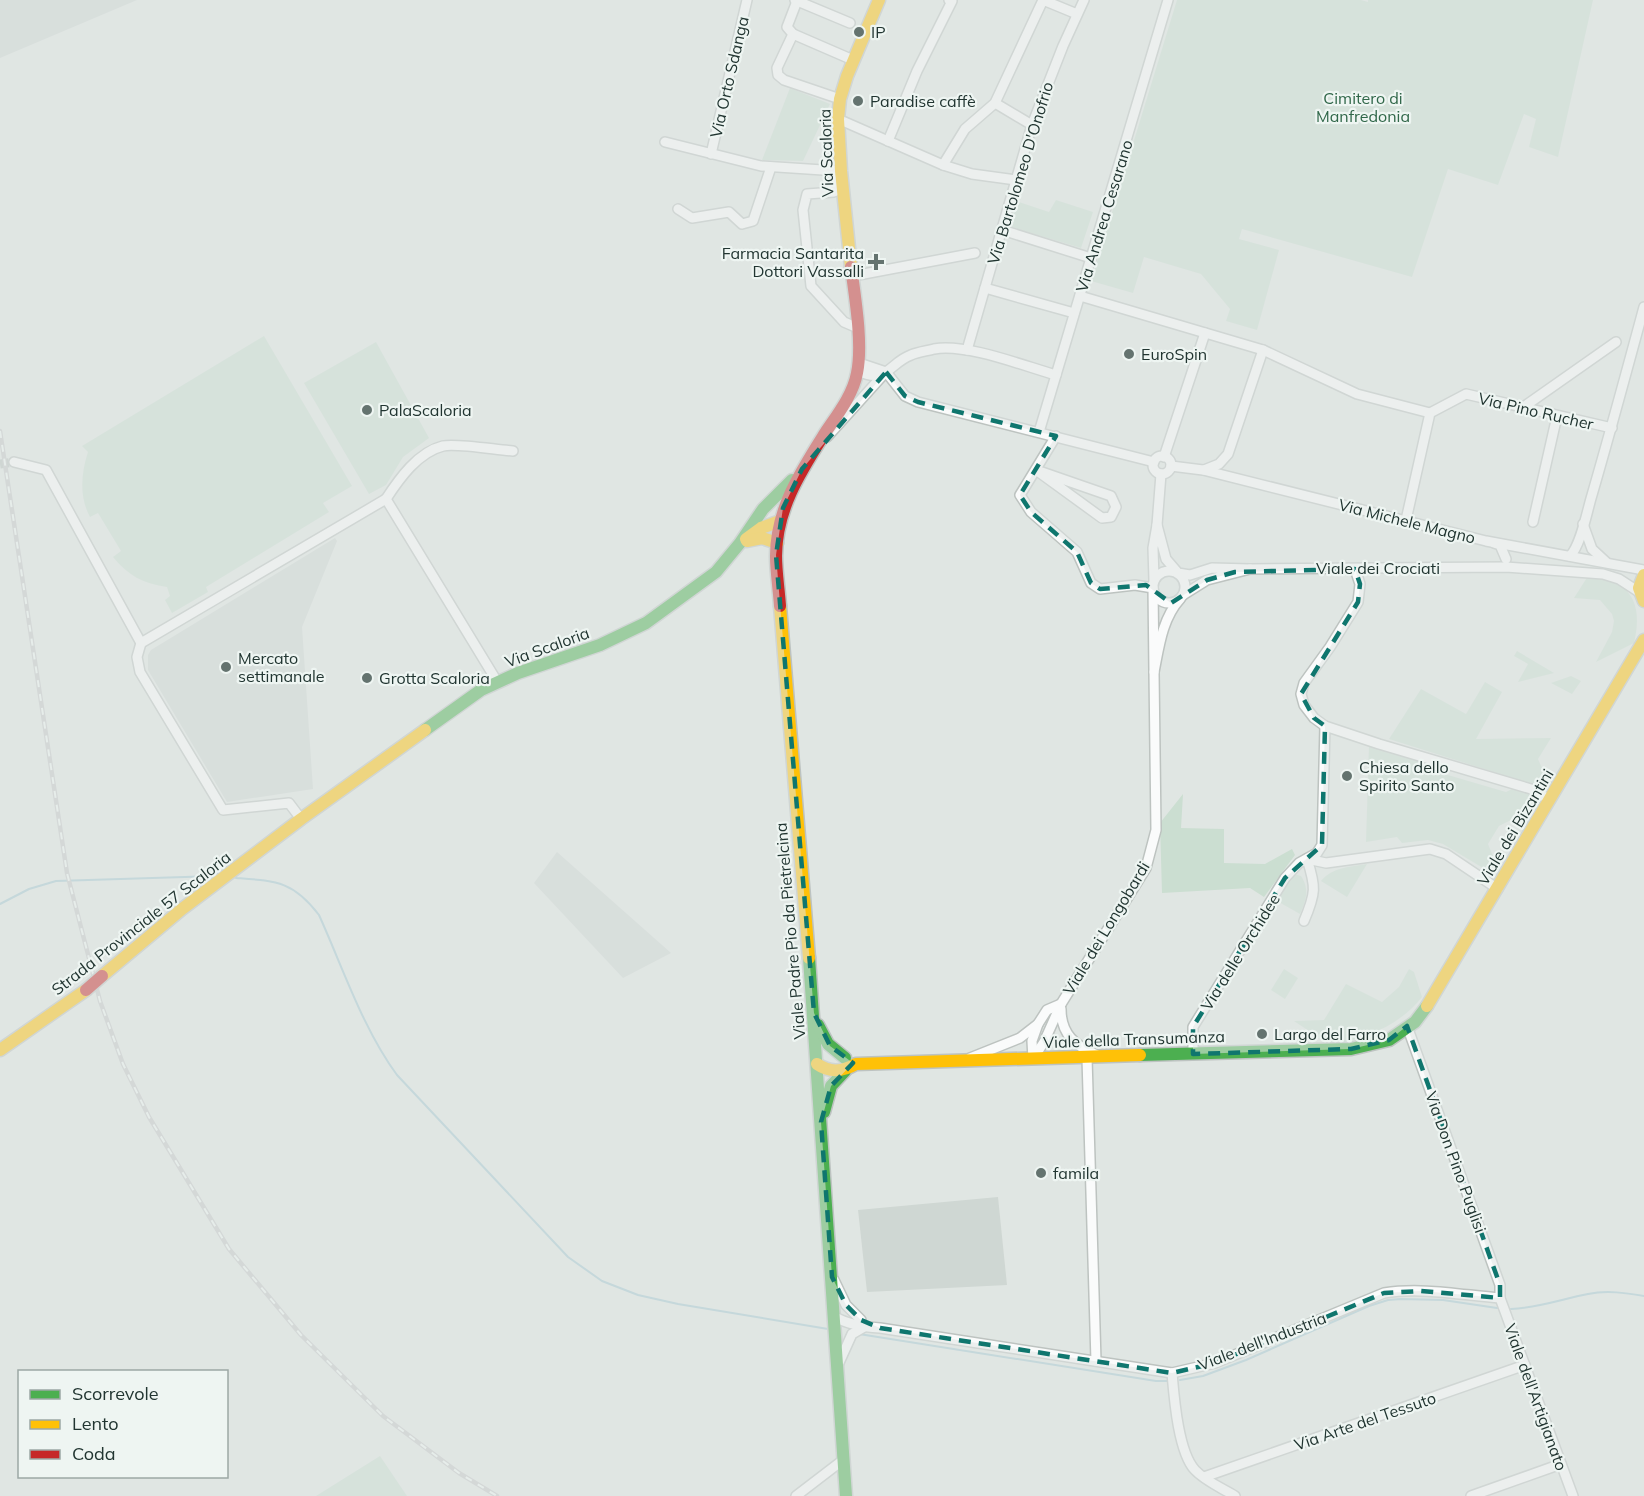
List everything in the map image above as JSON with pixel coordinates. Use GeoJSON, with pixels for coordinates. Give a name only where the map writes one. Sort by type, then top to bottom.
{"type":"FeatureCollection","features":[{"type":"Feature","properties":{"kind":"street","name":"Via Orto Sdanga"},"geometry":{"type":"LineString","coordinates":[[711,154],[747,0]]}},
{"type":"Feature","properties":{"kind":"street"},"geometry":{"type":"LineString","coordinates":[[888,141],[917,71],[952,1],[949,0]]}},
{"type":"Feature","properties":{"kind":"street"},"geometry":{"type":"LineString","coordinates":[[943,165],[965,129],[995,103],[1043,0],[1077,14]]}},
{"type":"Feature","properties":{"kind":"street","name":"Via Bartolomeo D'Onofrio"},"geometry":{"type":"LineString","coordinates":[[967,350],[1032,124],[1084,0]]}},
{"type":"Feature","properties":{"kind":"street","name":"Via Andrea Cesarano"},"geometry":{"type":"LineString","coordinates":[[1039,432],[1168,0]]}},
{"type":"Feature","properties":{"kind":"street"},"geometry":{"type":"LineString","coordinates":[[850,23],[796,1],[787,27],[793,34],[853,60]]}},
{"type":"Feature","properties":{"kind":"street","name":"Via Scaloria"},"geometry":{"type":"LineString","coordinates":[[777,543],[786,501],[802,469],[819,445],[854,385],[859,367],[853,276],[837,171],[838,118],[840,99],[876,1]]}},
{"type":"Feature","properties":{"kind":"street"},"geometry":{"type":"LineString","coordinates":[[793,34],[777,68],[778,75],[784,80],[840,99]]}},
{"type":"Feature","properties":{"kind":"street"},"geometry":{"type":"LineString","coordinates":[[995,103],[1032,124]]}},
{"type":"Feature","properties":{"kind":"street"},"geometry":{"type":"LineString","coordinates":[[838,118],[943,165],[972,174],[1016,180]]}},
{"type":"Feature","properties":{"kind":"street"},"geometry":{"type":"LineString","coordinates":[[665,142],[771,167],[837,171],[834,192],[807,194],[803,210],[811,286],[844,321],[858,328]]}},
{"type":"Feature","properties":{"kind":"street"},"geometry":{"type":"LineString","coordinates":[[678,209],[692,218],[729,212],[741,224],[753,221],[771,167]]}},
{"type":"Feature","properties":{"kind":"street"},"geometry":{"type":"LineString","coordinates":[[1002,230],[1091,258]]}},
{"type":"Feature","properties":{"kind":"street"},"geometry":{"type":"LineString","coordinates":[[853,276],[975,253]]}},
{"type":"Feature","properties":{"kind":"street"},"geometry":{"type":"LineString","coordinates":[[985,288],[1074,313]]}},
{"type":"Feature","properties":{"kind":"street"},"geometry":{"type":"LineString","coordinates":[[1080,296],[1263,350],[1357,394],[1430,413],[1406,520]]}},
{"type":"Feature","properties":{"kind":"street"},"geometry":{"type":"LineString","coordinates":[[1570,556],[1574,551],[1583,524],[1612,428],[1644,307]]}},
{"type":"Feature","properties":{"kind":"street"},"geometry":{"type":"LineString","coordinates":[[1164,456],[1205,333]]}},
{"type":"Feature","properties":{"kind":"street"},"geometry":{"type":"LineString","coordinates":[[1522,408],[1616,342]]}},
{"type":"Feature","properties":{"kind":"street","name":"Via Scaloria"},"geometry":{"type":"LineString","coordinates":[[819,445],[886,372],[910,355],[937,349],[967,350],[1056,375]]}},
{"type":"Feature","properties":{"kind":"street"},"geometry":{"type":"LineString","coordinates":[[1203,470],[1219,464],[1228,454],[1263,350]]}},
{"type":"Feature","properties":{"kind":"street"},"geometry":{"type":"LineString","coordinates":[[859,367],[869,376],[876,377],[886,372],[905,396],[918,402],[1154,462]]}},
{"type":"Feature","properties":{"kind":"street","name":"Via Pino Rucher"},"geometry":{"type":"LineString","coordinates":[[1430,413],[1466,394],[1612,428]]}},
{"type":"Feature","properties":{"kind":"street"},"geometry":{"type":"LineString","coordinates":[[1533,522],[1557,416]]}},
{"type":"Feature","properties":{"kind":"street"},"geometry":{"type":"LineString","coordinates":[[1056,436],[1020,495],[1031,512],[1077,552],[1090,582],[1100,589],[1153,584]]}},
{"type":"Feature","properties":{"kind":"street"},"geometry":{"type":"LineString","coordinates":[[301,819],[289,803],[223,810],[140,672],[137,657],[141,643],[386,500],[400,479],[419,459],[434,450],[445,446],[513,451]]}},
{"type":"Feature","properties":{"kind":"street"},"geometry":{"type":"LineString","coordinates":[[1164,456],[1169,460],[1171,466],[1167,473],[1161,474],[1155,470],[1154,462],[1157,458],[1164,456]]}},
{"type":"Feature","properties":{"kind":"street"},"geometry":{"type":"LineString","coordinates":[[14,462],[46,470],[141,643]]}},
{"type":"Feature","properties":{"kind":"street","name":"Via Michele Magno"},"geometry":{"type":"LineString","coordinates":[[1171,466],[1203,470],[1486,541],[1644,570]]}},
{"type":"Feature","properties":{"kind":"street","name":"Via Scaloria"},"geometry":{"type":"LineString","coordinates":[[301,819],[482,690],[518,673],[600,645],[646,623],[716,572],[740,543],[763,509],[802,469]]}},
{"type":"Feature","properties":{"kind":"street"},"geometry":{"type":"LineString","coordinates":[[1036,470],[1111,496],[1116,507],[1111,517],[1102,518],[1036,470]]}},
{"type":"Feature","properties":{"kind":"street"},"geometry":{"type":"LineString","coordinates":[[1157,525],[1166,559],[1185,580],[1186,585],[1182,597],[1176,602],[1165,603],[1157,597],[1153,584],[1153,548],[1161,474]]}},
{"type":"Feature","properties":{"kind":"street"},"geometry":{"type":"LineString","coordinates":[[386,500],[498,683]]}},
{"type":"Feature","properties":{"kind":"street"},"geometry":{"type":"LineString","coordinates":[[763,509],[771,512],[780,521]]}},
{"type":"Feature","properties":{"kind":"street","name":"Via Scaloria"},"geometry":{"type":"LineString","coordinates":[[740,543],[761,528],[780,521]]}},
{"type":"Feature","properties":{"kind":"street"},"geometry":{"type":"LineString","coordinates":[[1583,524],[1592,549],[1608,564]]}},
{"type":"Feature","properties":{"kind":"street"},"geometry":{"type":"LineString","coordinates":[[740,543],[762,538],[777,543]]}},
{"type":"Feature","properties":{"kind":"street"},"geometry":{"type":"LineString","coordinates":[[1486,541],[1500,545],[1506,563]]}},
{"type":"Feature","properties":{"kind":"street","name":"Viale Padre Pio da Pietrelcina"},"geometry":{"type":"LineString","coordinates":[[777,543],[814,1013],[846,1496]]}},
{"type":"Feature","properties":{"kind":"street"},"geometry":{"type":"LineString","coordinates":[[1506,563],[1512,552],[1522,546]]}},
{"type":"Feature","properties":{"kind":"street","name":"Viale dei Crociati"},"geometry":{"type":"LineString","coordinates":[[1153,584],[1164,571],[1191,575],[1212,568],[1355,569],[1506,563],[1603,574],[1619,579],[1641,596]]}},
{"type":"Feature","properties":{"kind":"street","name":"Viale dei Crociati"},"geometry":{"type":"LineString","coordinates":[[1182,597],[1207,580],[1250,569]]}},
{"type":"Feature","properties":{"kind":"street"},"geometry":{"type":"LineString","coordinates":[[1355,569],[1360,584],[1358,602],[1304,683],[1301,694],[1304,705],[1314,718],[1325,726],[1532,789],[1550,800]]}},
{"type":"Feature","properties":{"kind":"street"},"geometry":{"type":"LineString","coordinates":[[1641,596],[1640,582],[1644,575]]}},
{"type":"Feature","properties":{"kind":"street","name":"Viale dei Longobardi"},"geometry":{"type":"LineString","coordinates":[[1033,1059],[1044,1042],[1061,1004],[1146,867],[1156,830],[1153,584]]}},
{"type":"Feature","properties":{"kind":"street","name":"Viale dei Longobardi"},"geometry":{"type":"LineString","coordinates":[[1154,672],[1164,626],[1174,605],[1182,597]]}},
{"type":"Feature","properties":{"kind":"street","name":"Viale dei Bizantini"},"geometry":{"type":"LineString","coordinates":[[1407,1026],[1422,1014],[1644,640]]}},
{"type":"Feature","properties":{"kind":"street","name":"Via delle Orchidee"},"geometry":{"type":"LineString","coordinates":[[1193,1054],[1193,1027],[1286,878],[1299,863],[1317,853],[1322,845],[1325,726]]}},
{"type":"Feature","properties":{"kind":"street","name":"Strada Provinciale 57 Scaloria"},"geometry":{"type":"LineString","coordinates":[[0,1050],[86,990],[182,909],[301,819]]}},
{"type":"Feature","properties":{"kind":"street"},"geometry":{"type":"LineString","coordinates":[[1304,921],[1313,901],[1314,883],[1307,859],[1326,863],[1430,849],[1446,854],[1497,889]]}},
{"type":"Feature","properties":{"kind":"street","name":"Viale dei Longobardi"},"geometry":{"type":"LineString","coordinates":[[964,1061],[1020,1038],[1038,1024],[1047,1010],[1061,1004]]}},
{"type":"Feature","properties":{"kind":"street","name":"Viale dei Longobardi"},"geometry":{"type":"LineString","coordinates":[[1061,1004],[1061,1020],[1067,1036],[1093,1057]]}},
{"type":"Feature","properties":{"kind":"street"},"geometry":{"type":"LineString","coordinates":[[814,1013],[821,1035],[830,1047],[849,1064],[831,1086],[821,1122]]}},
{"type":"Feature","properties":{"kind":"street"},"geometry":{"type":"LineString","coordinates":[[1033,1059],[1032,1041],[1038,1024]]}},
{"type":"Feature","properties":{"kind":"street","name":"Viale della Transumanza"},"geometry":{"type":"LineString","coordinates":[[817,1064],[825,1059],[849,1064],[1350,1049],[1389,1040],[1407,1026]]}},
{"type":"Feature","properties":{"kind":"street","name":"Via Don Pino Puglisi"},"geometry":{"type":"LineString","coordinates":[[1407,1026],[1500,1285],[1500,1298]]}},
{"type":"Feature","properties":{"kind":"street"},"geometry":{"type":"LineString","coordinates":[[1093,1057],[1096,1361]]}},
{"type":"Feature","properties":{"kind":"street"},"geometry":{"type":"LineString","coordinates":[[832,1277],[846,1305],[862,1323],[852,1334],[838,1365]]}},
{"type":"Feature","properties":{"kind":"street","name":"Viale dell'Industria"},"geometry":{"type":"LineString","coordinates":[[835,1317],[843,1322],[862,1323],[880,1328],[1172,1373],[1215,1363],[1384,1293],[1412,1290],[1500,1298]]}},
{"type":"Feature","properties":{"kind":"street","name":"Viale dell'Artigianato"},"geometry":{"type":"LineString","coordinates":[[1500,1298],[1573,1496]]}},
{"type":"Feature","properties":{"kind":"street","name":"Via Arte del Tessuto"},"geometry":{"type":"LineString","coordinates":[[1204,1477],[1525,1365]]}},
{"type":"Feature","properties":{"kind":"street"},"geometry":{"type":"LineString","coordinates":[[1172,1373],[1177,1421],[1194,1470],[1235,1496]]}},
{"type":"Feature","properties":{"kind":"street"},"geometry":{"type":"LineString","coordinates":[[796,1496],[843,1460]]}},
{"type":"Feature","properties":{"kind":"street"},"geometry":{"type":"LineString","coordinates":[[1471,1496],[1561,1464]]}},
{"type":"Feature","properties":{"kind":"highlighted area"},"geometry":{"type":"Polygon","coordinates":[[[886,372],[905,396],[918,402],[1056,436],[1020,495],[1031,512],[1077,552],[1091,583],[1100,589],[1146,585],[1171,603],[1207,580],[1235,572],[1355,569],[1360,584],[1358,602],[1301,694],[1314,718],[1325,726],[1322,845],[1285,878],[1193,1027],[1193,1054],[1351,1049],[1389,1040],[1407,1026],[1500,1285],[1500,1298],[1421,1291],[1384,1293],[1215,1363],[1172,1373],[880,1328],[861,1320],[846,1305],[832,1277],[821,1122],[831,1086],[853,1063],[830,1046],[814,1013],[776,555],[783,508],[802,469],[886,372]]]}},
{"type":"Feature","properties":{"kind":"shaded area"},"geometry":{"type":"Polygon","coordinates":[[[0,0],[137,0],[0,58],[0,0]]]}},
{"type":"Feature","properties":{"kind":"shaded area","name":"Mercato settimanale"},"geometry":{"type":"Polygon","coordinates":[[[335,538],[337,541],[302,627],[313,789],[227,802],[148,670],[148,655],[151,650],[335,538]]]}},
{"type":"Feature","properties":{"kind":"shaded area"},"geometry":{"type":"Polygon","coordinates":[[[557,852],[671,953],[623,978],[534,883],[557,852]]]}},
{"type":"Feature","properties":{"kind":"shaded area"},"geometry":{"type":"Polygon","coordinates":[[[998,1197],[1007,1285],[867,1292],[858,1210],[998,1197]]]}},
{"type":"Feature","properties":{"kind":"green space","name":"Cimitero di Manfredonia"},"geometry":{"type":"Polygon","coordinates":[[[1177,0],[1361,0],[1368,2],[1368,0],[1593,0],[1558,157],[1529,147],[1536,119],[1524,114],[1498,185],[1448,169],[1412,277],[1242,229],[1239,239],[1279,250],[1257,330],[1226,321],[1230,309],[1201,274],[1144,257],[1133,293],[1091,281],[1177,0]]]}},
{"type":"Feature","properties":{"kind":"green space"},"geometry":{"type":"Polygon","coordinates":[[[790,88],[830,104],[803,161],[762,160],[790,88]]]}},
{"type":"Feature","properties":{"kind":"green space"},"geometry":{"type":"Polygon","coordinates":[[[1056,200],[1093,212],[1081,248],[1008,226],[1016,201],[1049,212],[1056,200]]]}},
{"type":"Feature","properties":{"kind":"green space"},"geometry":{"type":"Polygon","coordinates":[[[264,336],[352,486],[323,503],[329,512],[206,587],[208,592],[172,613],[165,600],[170,596],[167,587],[143,581],[124,569],[113,557],[121,551],[98,513],[90,517],[84,501],[82,485],[88,452],[82,446],[264,336]]]}},
{"type":"Feature","properties":{"kind":"green space","name":"PalaScaloria"},"geometry":{"type":"Polygon","coordinates":[[[376,342],[429,438],[403,457],[386,485],[369,494],[304,383],[376,342]]]}},
{"type":"Feature","properties":{"kind":"green space"},"geometry":{"type":"Polygon","coordinates":[[[1588,576],[1614,582],[1624,588],[1635,605],[1637,616],[1634,643],[1596,662],[1612,632],[1614,621],[1612,614],[1600,600],[1574,598],[1588,576]]]}},
{"type":"Feature","properties":{"kind":"green space"},"geometry":{"type":"Polygon","coordinates":[[[1517,651],[1554,673],[1518,682],[1528,664],[1514,656],[1517,651]]]}},
{"type":"Feature","properties":{"kind":"green space"},"geometry":{"type":"Polygon","coordinates":[[[1571,676],[1581,681],[1572,694],[1551,683],[1571,676]]]}},
{"type":"Feature","properties":{"kind":"green space"},"geometry":{"type":"Polygon","coordinates":[[[1485,682],[1502,692],[1476,739],[1551,738],[1538,759],[1549,784],[1545,791],[1535,785],[1389,739],[1421,689],[1466,714],[1485,682]]]}},
{"type":"Feature","properties":{"kind":"green space"},"geometry":{"type":"Polygon","coordinates":[[[1369,745],[1440,766],[1441,773],[1506,792],[1514,788],[1533,796],[1535,802],[1533,809],[1499,826],[1488,844],[1497,866],[1493,874],[1443,844],[1428,840],[1402,843],[1397,837],[1366,842],[1369,745]]]}},
{"type":"Feature","properties":{"kind":"green space"},"geometry":{"type":"Polygon","coordinates":[[[1183,794],[1181,828],[1224,829],[1224,863],[1265,864],[1292,849],[1295,855],[1264,897],[1250,888],[1162,893],[1160,823],[1183,794]]]}},
{"type":"Feature","properties":{"kind":"green space"},"geometry":{"type":"Polygon","coordinates":[[[1367,864],[1347,897],[1321,881],[1336,870],[1367,864]]]}},
{"type":"Feature","properties":{"kind":"green space"},"geometry":{"type":"Polygon","coordinates":[[[1294,874],[1301,876],[1306,890],[1300,914],[1277,901],[1294,874]]]}},
{"type":"Feature","properties":{"kind":"green space"},"geometry":{"type":"Polygon","coordinates":[[[1284,969],[1298,978],[1285,999],[1271,990],[1284,969]]]}},
{"type":"Feature","properties":{"kind":"green space"},"geometry":{"type":"Polygon","coordinates":[[[1409,969],[1414,972],[1422,997],[1403,1016],[1380,1030],[1330,1045],[1294,1021],[1324,1020],[1346,984],[1382,1002],[1399,987],[1409,969]]]}},
{"type":"Feature","properties":{"kind":"green space"},"geometry":{"type":"Polygon","coordinates":[[[380,1456],[407,1496],[316,1496],[380,1456]]]}},
{"type":"Feature","properties":{"kind":"waterway"},"geometry":{"type":"LineString","coordinates":[[0,904],[29,889],[56,881],[217,876]]}},
{"type":"Feature","properties":{"kind":"waterway"},"geometry":{"type":"LineString","coordinates":[[236,878],[262,880],[283,885],[301,895],[310,904],[319,915],[354,998],[374,1038],[397,1075],[568,1257],[602,1281],[638,1295],[678,1304],[828,1329]]}},
{"type":"Feature","properties":{"kind":"waterway"},"geometry":{"type":"LineString","coordinates":[[1511,1309],[1602,1292],[1644,1296]]}},
{"type":"Feature","properties":{"kind":"waterway"},"geometry":{"type":"LineString","coordinates":[[1180,1380],[1203,1376],[1246,1360],[1369,1306],[1388,1300],[1443,1300],[1497,1308]]}},
{"type":"Feature","properties":{"kind":"waterway"},"geometry":{"type":"LineString","coordinates":[[859,1334],[1167,1381]]}},
{"type":"Feature","properties":{"kind":"tunnel"},"geometry":{"type":"LineString","coordinates":[[0,464],[14,462]]}},
{"type":"Feature","properties":{"kind":"railway"},"geometry":{"type":"LineString","coordinates":[[0,431],[67,873],[100,1001],[123,1064],[149,1117],[229,1249],[301,1335],[383,1416],[459,1473],[497,1496]]}},
{"type":"Feature","properties":{"kind":"traffic: fast"},"geometry":{"type":"LineString","coordinates":[[425,730],[481,690],[518,673],[600,645],[646,623],[716,572],[740,543],[763,509],[792,480]]}},
{"type":"Feature","properties":{"kind":"traffic: fast"},"geometry":{"type":"LineString","coordinates":[[809,958],[846,1496]]}},
{"type":"Feature","properties":{"kind":"traffic: fast"},"geometry":{"type":"LineString","coordinates":[[1140,1055],[1351,1049],[1389,1040],[1415,1022],[1427,1006]]}},
{"type":"Feature","properties":{"kind":"traffic: fast"},"geometry":{"type":"LineString","coordinates":[[818,1025],[828,1044],[845,1058]]}},
{"type":"Feature","properties":{"kind":"traffic: fast"},"geometry":{"type":"LineString","coordinates":[[824,1112],[831,1086],[845,1071]]}},
{"type":"Feature","properties":{"kind":"traffic: slow"},"geometry":{"type":"LineString","coordinates":[[851,267],[841,171],[838,119],[840,99],[847,76],[879,0]]}},
{"type":"Feature","properties":{"kind":"traffic: slow"},"geometry":{"type":"LineString","coordinates":[[746,539],[761,528],[780,521]]}},
{"type":"Feature","properties":{"kind":"traffic: slow"},"geometry":{"type":"LineString","coordinates":[[747,541],[762,538],[777,543]]}},
{"type":"Feature","properties":{"kind":"traffic: slow"},"geometry":{"type":"LineString","coordinates":[[1644,575],[1639,588],[1644,601]]}},
{"type":"Feature","properties":{"kind":"traffic: slow"},"geometry":{"type":"LineString","coordinates":[[780,606],[809,958]]}},
{"type":"Feature","properties":{"kind":"traffic: slow"},"geometry":{"type":"LineString","coordinates":[[1427,1006],[1644,640]]}},
{"type":"Feature","properties":{"kind":"traffic: slow"},"geometry":{"type":"LineString","coordinates":[[102,976],[182,909],[301,819],[425,730]]}},
{"type":"Feature","properties":{"kind":"traffic: slow"},"geometry":{"type":"LineString","coordinates":[[0,1050],[86,990]]}},
{"type":"Feature","properties":{"kind":"traffic: slow"},"geometry":{"type":"LineString","coordinates":[[817,1064],[836,1070],[846,1069],[856,1064],[1140,1055]]}},
{"type":"Feature","properties":{"kind":"traffic: jam"},"geometry":{"type":"LineString","coordinates":[[780,606],[776,556],[780,522],[785,506],[807,462],[848,397],[857,373],[859,335],[851,267]]}},
{"type":"Feature","properties":{"kind":"traffic: jam"},"geometry":{"type":"LineString","coordinates":[[86,990],[102,976]]}},
{"type":"Feature","properties":{"kind":"place","name":"IP"},"geometry":{"type":"Point","coordinates":[859,32]}},
{"type":"Feature","properties":{"kind":"place","name":"Paradise caffè"},"geometry":{"type":"Point","coordinates":[858,101]}},
{"type":"Feature","properties":{"kind":"place","name":"Farmacia Santarita Dottori Vassalli"},"geometry":{"type":"Point","coordinates":[876,262]}},
{"type":"Feature","properties":{"kind":"place","name":"EuroSpin"},"geometry":{"type":"Point","coordinates":[1129,354]}},
{"type":"Feature","properties":{"kind":"place","name":"PalaScaloria"},"geometry":{"type":"Point","coordinates":[367,410]}},
{"type":"Feature","properties":{"kind":"place","name":"Mercato settimanale"},"geometry":{"type":"Point","coordinates":[226,667]}},
{"type":"Feature","properties":{"kind":"place","name":"Grotta Scaloria"},"geometry":{"type":"Point","coordinates":[367,678]}},
{"type":"Feature","properties":{"kind":"place","name":"Chiesa dello Spirito Santo"},"geometry":{"type":"Point","coordinates":[1347,776]}},
{"type":"Feature","properties":{"kind":"place","name":"Largo del Farro"},"geometry":{"type":"Point","coordinates":[1262,1034]}},
{"type":"Feature","properties":{"kind":"place","name":"famila"},"geometry":{"type":"Point","coordinates":[1041,1173]}}]}
